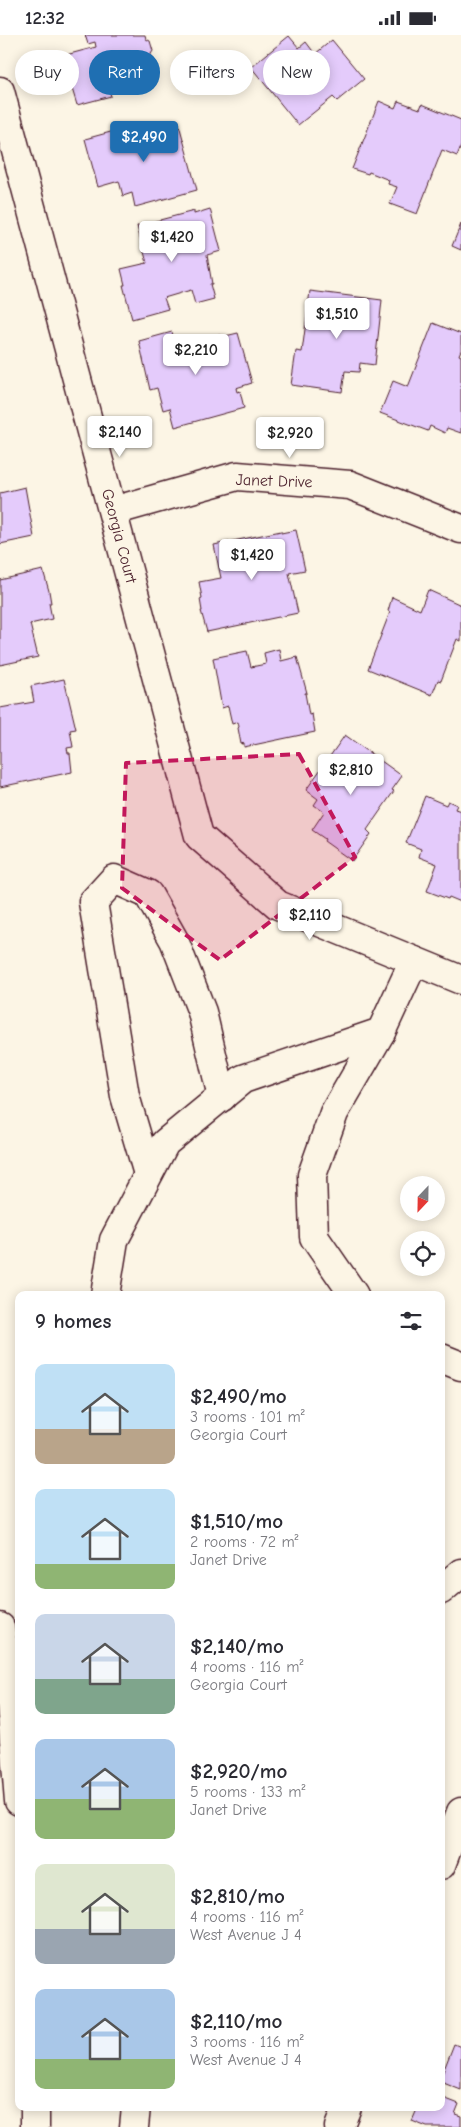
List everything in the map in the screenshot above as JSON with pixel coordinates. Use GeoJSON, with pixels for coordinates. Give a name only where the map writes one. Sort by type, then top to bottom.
{"type":"FeatureCollection","features":[{"type":"Feature","properties":{"kind":"main road","name":"Georgia Court"},"geometry":{"type":"LineString","coordinates":[[0,91],[199,836],[278,905],[414,961]]}},
{"type":"Feature","properties":{"kind":"main road","name":"Janet Drive"},"geometry":{"type":"LineString","coordinates":[[113,511],[237,476],[350,485],[461,529]]}},
{"type":"Feature","properties":{"kind":"main road"},"geometry":{"type":"LineString","coordinates":[[148,1174],[125,1096],[93,902],[114,879],[148,894],[174,940],[202,1012],[222,1097]]}},
{"type":"Feature","properties":{"kind":"main road"},"geometry":{"type":"LineString","coordinates":[[351,1291],[314,1237],[312,1175],[334,1113],[381,1031],[414,961],[461,980]]}},
{"type":"Feature","properties":{"kind":"main road"},"geometry":{"type":"LineString","coordinates":[[106,1291],[114,1240],[165,1143],[243,1079],[381,1031]]}},
{"type":"Feature","properties":{"kind":"main road"},"geometry":{"type":"LineString","coordinates":[[445,1360],[461,1366]]}},
{"type":"Feature","properties":{"kind":"main road"},"geometry":{"type":"LineString","coordinates":[[445,1587],[461,1573]]}},
{"type":"Feature","properties":{"kind":"main road"},"geometry":{"type":"LineString","coordinates":[[0,1627],[10,1691],[15,1752]]}},
{"type":"Feature","properties":{"kind":"main road"},"geometry":{"type":"LineString","coordinates":[[445,1854],[461,1812]]}},
{"type":"Feature","properties":{"kind":"main road"},"geometry":{"type":"LineString","coordinates":[[35,2111],[35,2127]]}},
{"type":"Feature","properties":{"kind":"main road"},"geometry":{"type":"LineString","coordinates":[[134,2127],[136,2111]]}},
{"type":"Feature","properties":{"kind":"main road"},"geometry":{"type":"LineString","coordinates":[[339,2127],[345,2111]]}},
{"type":"Feature","properties":{"kind":"highlighted area"},"geometry":{"type":"Polygon","coordinates":[[[299,754],[355,857],[220,960],[122,888],[126,763],[299,754]]]}},
{"type":"Feature","properties":{"kind":"building"},"geometry":{"type":"Polygon","coordinates":[[[85,35],[145,35],[146,39],[150,41],[153,50],[89,50],[89,95],[111,96],[77,105],[74,95],[79,95],[79,52],[96,47],[95,42],[88,44],[85,35]]]}},
{"type":"Feature","properties":{"kind":"building"},"geometry":{"type":"Polygon","coordinates":[[[289,36],[299,48],[306,42],[312,50],[272,50],[289,36]]]}},
{"type":"Feature","properties":{"kind":"building"},"geometry":{"type":"Polygon","coordinates":[[[332,40],[364,79],[337,101],[333,97],[298,125],[274,95],[330,95],[330,50],[320,50],[332,40]]]}},
{"type":"Feature","properties":{"kind":"building"},"geometry":{"type":"Polygon","coordinates":[[[263,57],[263,82],[253,69],[253,65],[263,57]]]}},
{"type":"Feature","properties":{"kind":"building"},"geometry":{"type":"Polygon","coordinates":[[[379,101],[395,108],[398,101],[420,109],[422,104],[461,120],[461,146],[457,156],[442,150],[417,214],[390,204],[397,187],[388,184],[389,180],[369,172],[368,174],[352,169],[379,101]]]}},
{"type":"Feature","properties":{"kind":"building"},"geometry":{"type":"Polygon","coordinates":[[[178,121],[197,190],[135,207],[132,193],[123,196],[119,181],[98,187],[85,139],[118,130],[119,135],[163,123],[164,126],[178,121]]]}},
{"type":"Feature","properties":{"kind":"building"},"geometry":{"type":"Polygon","coordinates":[[[210,209],[221,251],[207,255],[212,284],[210,284],[214,299],[195,304],[191,290],[164,298],[168,309],[132,319],[121,269],[147,263],[137,226],[194,211],[194,214],[210,209]]]}},
{"type":"Feature","properties":{"kind":"building"},"geometry":{"type":"Polygon","coordinates":[[[461,224],[461,250],[452,246],[461,224]]]}},
{"type":"Feature","properties":{"kind":"building"},"geometry":{"type":"Polygon","coordinates":[[[310,291],[382,300],[375,365],[360,363],[359,372],[345,371],[342,392],[291,385],[296,351],[302,352],[310,291]]]}},
{"type":"Feature","properties":{"kind":"building"},"geometry":{"type":"Polygon","coordinates":[[[433,323],[461,334],[461,350],[459,355],[461,356],[461,433],[447,428],[445,433],[430,426],[428,431],[380,413],[393,381],[408,387],[433,323]]]}},
{"type":"Feature","properties":{"kind":"building"},"geometry":{"type":"Polygon","coordinates":[[[172,332],[176,347],[220,335],[221,337],[238,333],[252,383],[236,388],[237,392],[240,391],[244,408],[175,427],[170,408],[163,410],[157,388],[150,390],[139,341],[172,332]]]}},
{"type":"Feature","properties":{"kind":"building"},"geometry":{"type":"Polygon","coordinates":[[[25,487],[34,537],[0,544],[0,493],[25,487]]]}},
{"type":"Feature","properties":{"kind":"building"},"geometry":{"type":"Polygon","coordinates":[[[296,530],[305,570],[289,573],[298,613],[207,632],[201,611],[200,599],[202,598],[199,582],[221,578],[214,545],[281,531],[281,533],[296,530]]]}},
{"type":"Feature","properties":{"kind":"building"},"geometry":{"type":"Polygon","coordinates":[[[43,570],[49,591],[52,619],[30,624],[38,657],[0,665],[0,580],[43,570]]]}},
{"type":"Feature","properties":{"kind":"building"},"geometry":{"type":"Polygon","coordinates":[[[428,590],[461,605],[461,641],[457,639],[441,681],[438,680],[432,695],[368,669],[390,612],[388,611],[392,597],[420,610],[428,590]]]}},
{"type":"Feature","properties":{"kind":"building"},"geometry":{"type":"Polygon","coordinates":[[[279,649],[281,661],[297,657],[307,693],[305,693],[309,715],[312,714],[315,732],[244,747],[244,743],[241,744],[238,722],[232,724],[228,706],[222,708],[213,658],[247,651],[251,667],[266,664],[264,653],[279,649]]]}},
{"type":"Feature","properties":{"kind":"building"},"geometry":{"type":"Polygon","coordinates":[[[64,679],[76,729],[70,730],[73,747],[67,748],[68,753],[70,753],[72,772],[0,787],[0,708],[34,702],[31,686],[64,679]]]}},
{"type":"Feature","properties":{"kind":"building"},"geometry":{"type":"Polygon","coordinates":[[[345,735],[402,776],[367,830],[371,834],[352,861],[312,830],[324,812],[314,805],[318,799],[306,790],[345,735]]]}},
{"type":"Feature","properties":{"kind":"building"},"geometry":{"type":"Polygon","coordinates":[[[425,796],[446,805],[448,801],[457,805],[455,809],[461,811],[461,902],[427,891],[437,864],[419,857],[421,849],[406,843],[425,796]]]}},
{"type":"Feature","properties":{"kind":"building"},"geometry":{"type":"Polygon","coordinates":[[[454,2044],[461,2047],[461,2090],[445,2084],[445,2067],[454,2044]]]}},
{"type":"Feature","properties":{"kind":"building"},"geometry":{"type":"Polygon","coordinates":[[[445,2099],[459,2104],[455,2114],[461,2116],[461,2127],[427,2127],[412,2121],[416,2111],[445,2111],[445,2099]]]}}]}
